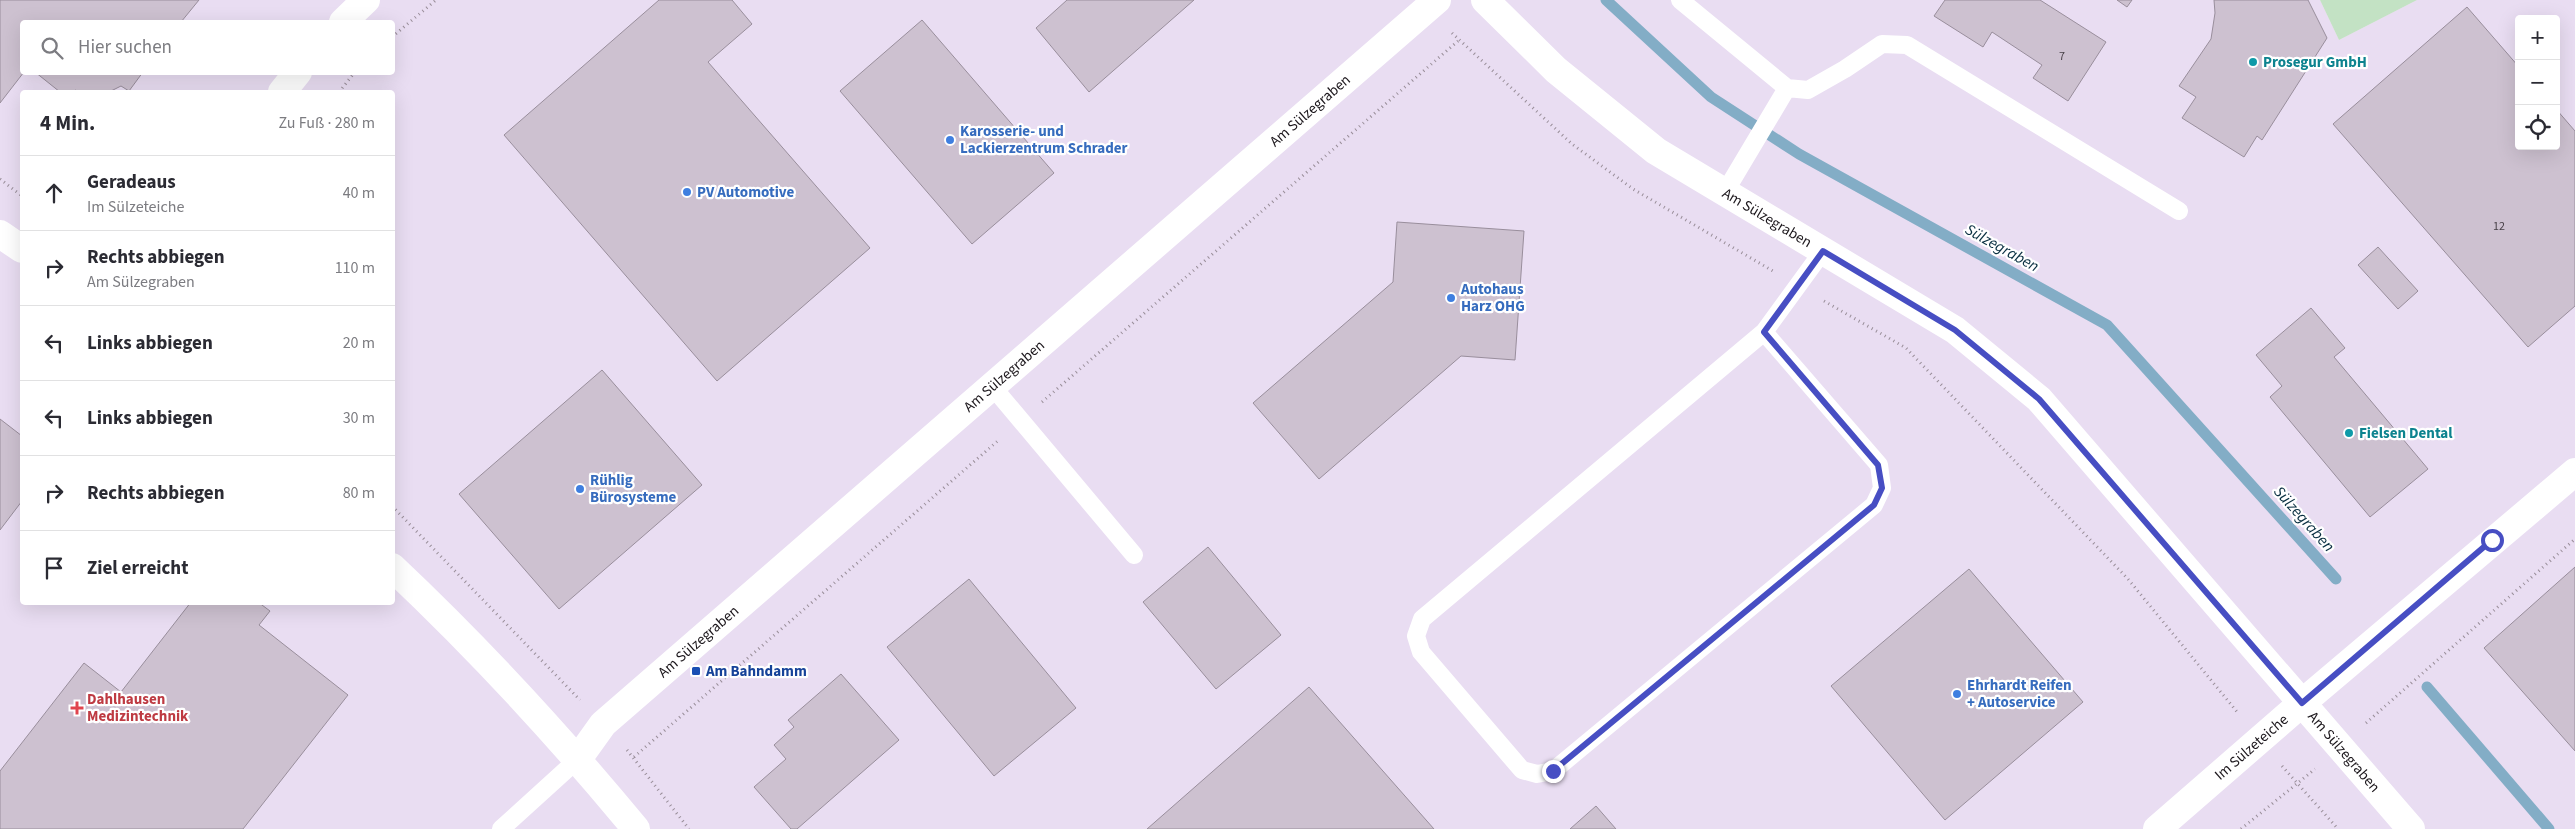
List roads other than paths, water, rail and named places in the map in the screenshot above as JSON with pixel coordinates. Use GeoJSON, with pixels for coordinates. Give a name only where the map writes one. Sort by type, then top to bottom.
{"type":"FeatureCollection","features":[{"type":"Feature","properties":{"kind":"street"},"geometry":{"type":"LineString","coordinates":[[345,20],[366,0]]}},
{"type":"Feature","properties":{"kind":"street","name":"Am Sülzegraben"},"geometry":{"type":"LineString","coordinates":[[1485,0],[1556,70],[1656,151],[1955,330],[2039,399],[2411,829]]}},
{"type":"Feature","properties":{"kind":"street","name":"Am Sülzegraben"},"geometry":{"type":"LineString","coordinates":[[578,759],[603,724],[1433,3]]}},
{"type":"Feature","properties":{"kind":"street"},"geometry":{"type":"LineString","coordinates":[[284,90],[296,75]]}},
{"type":"Feature","properties":{"kind":"street"},"geometry":{"type":"LineString","coordinates":[[0,234],[20,248]]}},
{"type":"Feature","properties":{"kind":"street","name":"Im Sülzeteiche"},"geometry":{"type":"LineString","coordinates":[[2158,829],[2302,703],[2575,472]]}},
{"type":"Feature","properties":{"kind":"street"},"geometry":{"type":"LineString","coordinates":[[395,570],[450,621],[578,759],[636,829]]}},
{"type":"Feature","properties":{"kind":"lane"},"geometry":{"type":"LineString","coordinates":[[1680,0],[1787,88],[1808,90],[1845,69],[1882,44],[1907,44],[2179,212]]}},
{"type":"Feature","properties":{"kind":"lane"},"geometry":{"type":"LineString","coordinates":[[1725,192],[1787,88]]}},
{"type":"Feature","properties":{"kind":"lane"},"geometry":{"type":"LineString","coordinates":[[1764,332],[1878,465],[1882,488],[1874,505],[1553,771],[1537,774],[1522,770],[1421,652],[1416,636],[1422,619],[1764,332],[1823,251]]}},
{"type":"Feature","properties":{"kind":"lane"},"geometry":{"type":"LineString","coordinates":[[992,386],[1134,555]]}},
{"type":"Feature","properties":{"kind":"lane"},"geometry":{"type":"LineString","coordinates":[[501,829],[578,759]]}},
{"type":"Feature","properties":{"kind":"waterway","name":"Sülzegraben"},"geometry":{"type":"LineString","coordinates":[[1606,0],[1711,97],[1799,154],[2107,325],[2336,579]]}},
{"type":"Feature","properties":{"kind":"waterway","name":"Sülzegraben"},"geometry":{"type":"LineString","coordinates":[[2427,687],[2549,829]]}},
{"type":"Feature","properties":{"kind":"place","name":"Prosegur GmbH"},"geometry":{"type":"Point","coordinates":[2253,62]}},
{"type":"Feature","properties":{"kind":"place","name":"Karosserie- und Lackierzentrum Schrader"},"geometry":{"type":"Point","coordinates":[950,140]}},
{"type":"Feature","properties":{"kind":"place","name":"PV Automotive"},"geometry":{"type":"Point","coordinates":[687,192]}},
{"type":"Feature","properties":{"kind":"place","name":"Autohaus Harz OHG"},"geometry":{"type":"Point","coordinates":[1451,298]}},
{"type":"Feature","properties":{"kind":"place","name":"Fielsen Dental"},"geometry":{"type":"Point","coordinates":[2349,433]}},
{"type":"Feature","properties":{"kind":"place","name":"Rühlig Bürosysteme"},"geometry":{"type":"Point","coordinates":[580,489]}},
{"type":"Feature","properties":{"kind":"place","name":"Am Bahndamm"},"geometry":{"type":"Point","coordinates":[696,671]}},
{"type":"Feature","properties":{"kind":"place","name":"Ehrhardt Reifen + Autoservice"},"geometry":{"type":"Point","coordinates":[1957,694]}},
{"type":"Feature","properties":{"kind":"place","name":"Dahlhausen Medizintechnik"},"geometry":{"type":"Point","coordinates":[77,708]}}]}
